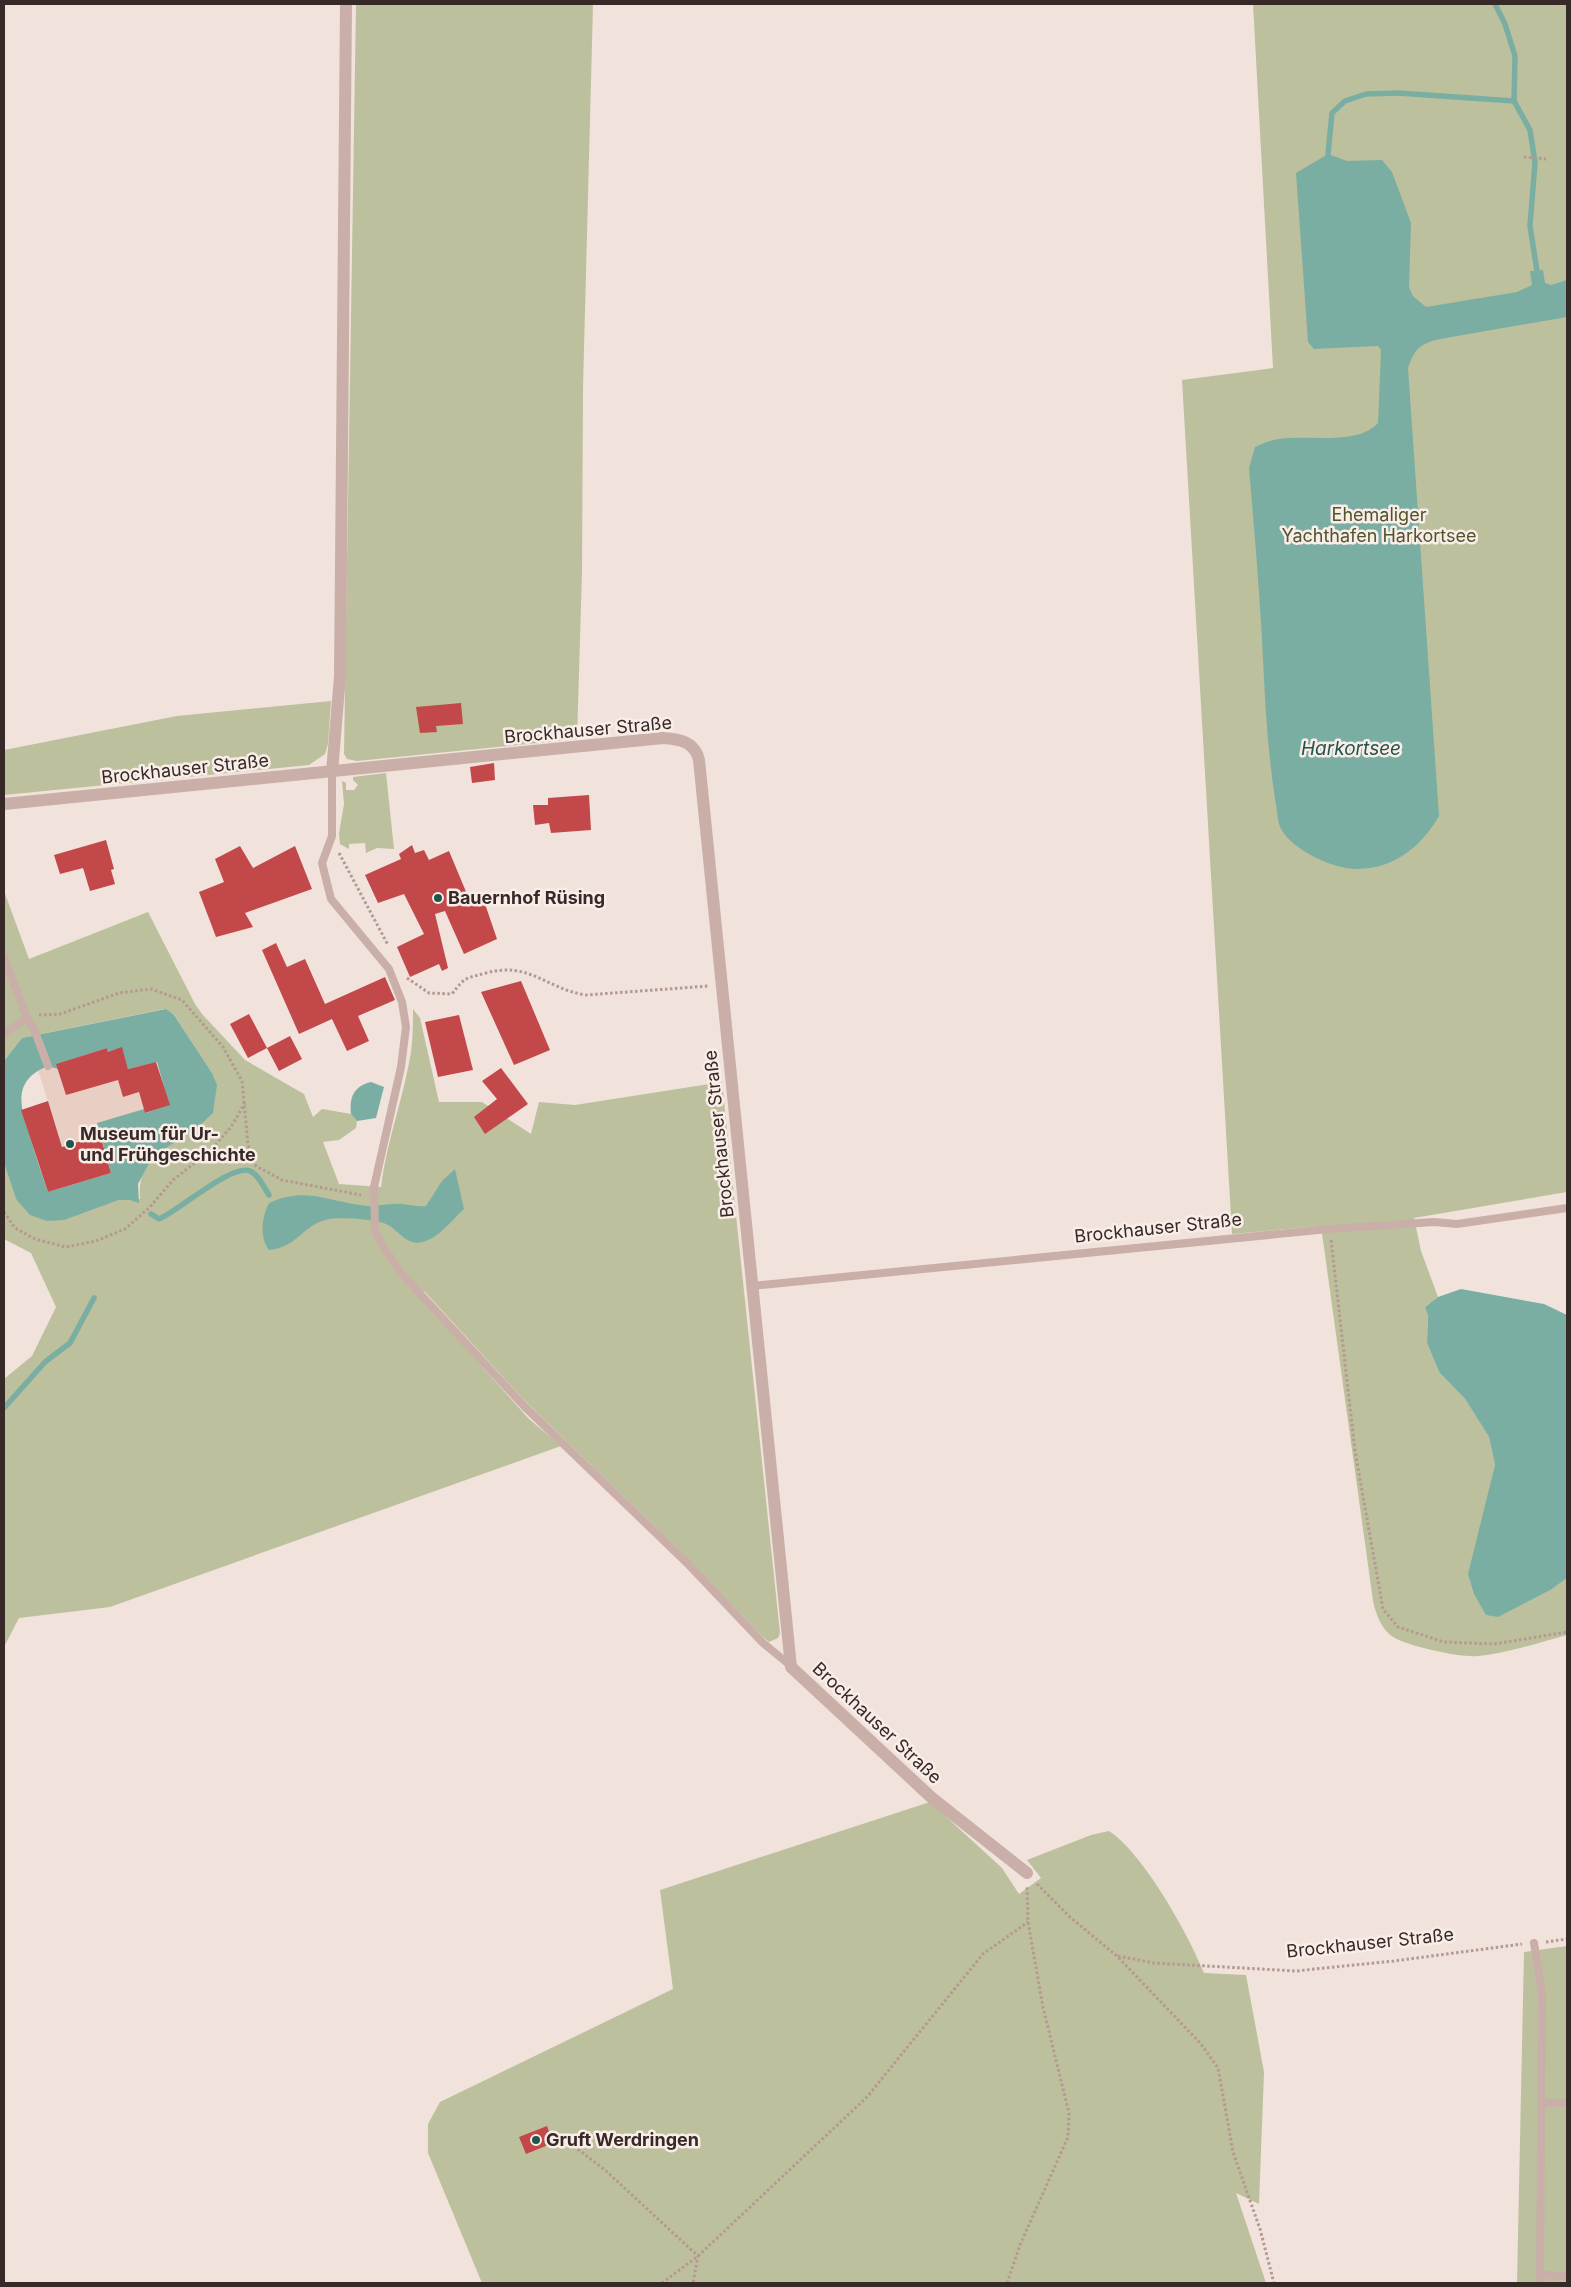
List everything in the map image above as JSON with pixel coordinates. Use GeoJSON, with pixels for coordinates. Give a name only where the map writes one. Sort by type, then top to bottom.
{"type":"FeatureCollection","features":[{"type":"Feature","properties":{"kind":"street"},"geometry":{"type":"LineString","coordinates":[[332,772],[340,676],[346,4]]}},
{"type":"Feature","properties":{"kind":"street","name":"Brockhauser Straße"},"geometry":{"type":"LineString","coordinates":[[4,804],[663,738],[679,739],[693,746],[700,760],[751,1286],[791,1667],[932,1798],[1027,1873]]}},
{"type":"Feature","properties":{"kind":"lane"},"geometry":{"type":"LineString","coordinates":[[332,772],[332,836],[322,863],[331,899],[389,969],[402,1002],[406,1027],[401,1067],[380,1158],[373,1200],[375,1230],[388,1256],[400,1272],[524,1406],[687,1563],[763,1643],[791,1667]]}},
{"type":"Feature","properties":{"kind":"lane"},"geometry":{"type":"LineString","coordinates":[[4,957],[48,1066]]}},
{"type":"Feature","properties":{"kind":"lane"},"geometry":{"type":"LineString","coordinates":[[4,1034],[26,1015]]}},
{"type":"Feature","properties":{"kind":"lane","name":"Brockhauser Straße"},"geometry":{"type":"LineString","coordinates":[[751,1286],[1329,1229],[1434,1222],[1457,1224],[1567,1208]]}},
{"type":"Feature","properties":{"kind":"lane"},"geometry":{"type":"LineString","coordinates":[[1534,1943],[1542,1993],[1540,2279],[1567,2276]]}},
{"type":"Feature","properties":{"kind":"lane"},"geometry":{"type":"LineString","coordinates":[[1541,2103],[1567,2103]]}},
{"type":"Feature","properties":{"kind":"path"},"geometry":{"type":"LineString","coordinates":[[1524,156],[1546,159]]}},
{"type":"Feature","properties":{"kind":"path"},"geometry":{"type":"LineString","coordinates":[[332,836],[391,951]]}},
{"type":"Feature","properties":{"kind":"path"},"geometry":{"type":"LineString","coordinates":[[405,977],[429,993],[452,994],[464,978],[498,969],[512,968],[536,976],[569,992],[586,994],[722,985]]}},
{"type":"Feature","properties":{"kind":"path"},"geometry":{"type":"LineString","coordinates":[[26,1015],[60,1014],[120,993],[151,990],[182,1000],[223,1048],[242,1081],[248,1145],[256,1166],[282,1180],[358,1194],[373,1200]]}},
{"type":"Feature","properties":{"kind":"path"},"geometry":{"type":"LineString","coordinates":[[4,1212],[15,1228],[34,1238],[66,1247],[96,1241],[125,1229],[149,1208],[173,1180],[210,1151],[231,1127],[245,1102]]}},
{"type":"Feature","properties":{"kind":"path"},"geometry":{"type":"LineString","coordinates":[[1329,1229],[1355,1451],[1383,1609],[1398,1627],[1444,1642],[1494,1644],[1567,1632]]}},
{"type":"Feature","properties":{"kind":"path"},"geometry":{"type":"LineString","coordinates":[[1006,2283],[1020,2245],[1068,2137],[1069,2113],[1043,2006],[1028,1922],[1027,1873]]}},
{"type":"Feature","properties":{"kind":"path","name":"Brockhauser Straße"},"geometry":{"type":"LineString","coordinates":[[1027,1873],[1070,1918],[1117,1956],[1201,2044],[1218,2068],[1233,2152],[1260,2229],[1274,2283]]}},
{"type":"Feature","properties":{"kind":"path"},"geometry":{"type":"LineString","coordinates":[[662,2283],[698,2256],[867,2097],[983,1954],[1028,1922]]}},
{"type":"Feature","properties":{"kind":"path","name":"Brockhauser Straße"},"geometry":{"type":"LineString","coordinates":[[1117,1956],[1154,1963],[1296,1971],[1394,1961],[1567,1939]]}},
{"type":"Feature","properties":{"kind":"path"},"geometry":{"type":"LineString","coordinates":[[562,2137],[606,2170],[698,2256]]}},
{"type":"Feature","properties":{"kind":"path"},"geometry":{"type":"LineString","coordinates":[[693,2283],[698,2256]]}},
{"type":"Feature","properties":{"kind":"green space"},"geometry":{"type":"Polygon","coordinates":[[[356,4],[593,4],[583,388],[582,572],[577,739],[357,761],[347,759],[344,754],[356,4]]]}},
{"type":"Feature","properties":{"kind":"green space","name":"Ehemaliger Yachthafen Harkortsee"},"geometry":{"type":"Polygon","coordinates":[[[1253,4],[1567,4],[1567,1192],[1414,1218],[1421,1251],[1438,1297],[1425,1307],[1428,1316],[1427,1343],[1439,1372],[1465,1399],[1489,1437],[1495,1465],[1487,1502],[1552,1589],[1567,1578],[1567,1635],[1489,1655],[1460,1655],[1434,1651],[1410,1644],[1389,1634],[1377,1616],[1373,1601],[1321,1226],[1232,1234],[1182,380],[1273,368],[1253,4]]]}},
{"type":"Feature","properties":{"kind":"green space"},"geometry":{"type":"Polygon","coordinates":[[[331,701],[328,744],[325,754],[309,765],[4,795],[4,750],[177,716],[331,701]]]}},
{"type":"Feature","properties":{"kind":"green space"},"geometry":{"type":"Polygon","coordinates":[[[386,773],[394,849],[377,848],[366,853],[365,843],[349,844],[349,849],[340,844],[339,833],[344,804],[342,781],[346,783],[346,790],[354,790],[358,785],[353,780],[353,777],[386,773]]]}},
{"type":"Feature","properties":{"kind":"green space"},"geometry":{"type":"Polygon","coordinates":[[[4,891],[29,959],[148,912],[195,1004],[245,1060],[304,1094],[313,1117],[322,1109],[351,1114],[357,1121],[356,1128],[339,1140],[323,1142],[339,1184],[381,1187],[386,1156],[406,1079],[412,1036],[413,1009],[420,1018],[439,1102],[482,1102],[531,1134],[539,1102],[575,1105],[722,1082],[780,1633],[778,1638],[769,1642],[763,1637],[682,1553],[524,1400],[424,1291],[419,1296],[529,1419],[561,1446],[110,1607],[19,1618],[4,1647],[4,1379],[32,1356],[56,1307],[31,1253],[4,1239],[4,1163],[16,1199],[47,1221],[64,1219],[119,1200],[140,1199],[140,1185],[148,1164],[164,1148],[196,1129],[212,1073],[174,1015],[165,1009],[22,1038],[4,1061],[4,891]]]}},
{"type":"Feature","properties":{"kind":"green space"},"geometry":{"type":"Polygon","coordinates":[[[930,1802],[1002,1868],[1019,1894],[1041,1878],[1027,1860],[1091,1835],[1109,1831],[1136,1857],[1164,1896],[1188,1938],[1204,1973],[1246,1975],[1264,2072],[1259,2204],[1236,2193],[1266,2283],[482,2283],[428,2153],[428,2124],[440,2102],[673,1989],[660,1890],[930,1802]]]}},
{"type":"Feature","properties":{"kind":"green space"},"geometry":{"type":"Polygon","coordinates":[[[1567,1946],[1567,2283],[1517,2283],[1524,1952],[1567,1946]]]}},
{"type":"Feature","properties":{"kind":"shaded area"},"geometry":{"type":"Polygon","coordinates":[[[48,1065],[58,1069],[118,1080],[123,1097],[139,1092],[144,1109],[98,1123],[100,1135],[62,1146],[38,1070],[48,1065]]]}},
{"type":"Feature","properties":{"kind":"water","name":"Harkortsee"},"geometry":{"type":"Polygon","coordinates":[[[1328,154],[1347,161],[1382,160],[1392,172],[1411,223],[1409,287],[1413,296],[1426,307],[1517,292],[1532,285],[1530,271],[1543,270],[1545,283],[1551,285],[1567,280],[1567,317],[1433,341],[1423,345],[1416,351],[1408,368],[1439,816],[1424,837],[1406,854],[1384,865],[1358,869],[1326,862],[1304,851],[1287,837],[1281,829],[1279,822],[1268,739],[1260,599],[1249,468],[1255,447],[1266,442],[1283,439],[1356,435],[1368,431],[1378,423],[1381,350],[1378,346],[1314,349],[1308,342],[1296,173],[1328,154]]]}},
{"type":"Feature","properties":{"kind":"water"},"geometry":{"type":"Polygon","coordinates":[[[166,1009],[174,1015],[212,1073],[217,1085],[213,1113],[196,1129],[153,1156],[138,1184],[139,1203],[130,1200],[119,1200],[64,1220],[47,1221],[30,1215],[16,1199],[4,1163],[4,1061],[22,1038],[166,1009]],[[107,1048],[57,1064],[58,1069],[48,1066],[36,1072],[23,1088],[22,1107],[24,1117],[48,1192],[111,1173],[97,1123],[144,1109],[146,1113],[169,1105],[157,1062],[128,1069],[123,1052],[119,1049],[108,1052],[107,1048]]]}},
{"type":"Feature","properties":{"kind":"water"},"geometry":{"type":"Polygon","coordinates":[[[371,1082],[384,1087],[376,1118],[357,1121],[351,1114],[352,1097],[360,1086],[371,1082]]]}},
{"type":"Feature","properties":{"kind":"water"},"geometry":{"type":"Polygon","coordinates":[[[455,1169],[464,1209],[439,1233],[428,1240],[416,1243],[411,1242],[381,1222],[341,1218],[320,1222],[287,1245],[279,1248],[269,1250],[266,1245],[263,1226],[269,1203],[282,1198],[304,1195],[365,1206],[403,1204],[426,1206],[442,1181],[455,1169]]]}},
{"type":"Feature","properties":{"kind":"water"},"geometry":{"type":"Polygon","coordinates":[[[1461,1289],[1544,1304],[1567,1315],[1567,1578],[1552,1589],[1498,1617],[1486,1615],[1474,1594],[1468,1574],[1495,1465],[1489,1437],[1465,1399],[1439,1372],[1427,1343],[1428,1316],[1425,1307],[1438,1297],[1461,1289]]]}},
{"type":"Feature","properties":{"kind":"building"},"geometry":{"type":"Polygon","coordinates":[[[461,703],[463,724],[436,726],[437,732],[420,733],[416,707],[461,703]]]}},
{"type":"Feature","properties":{"kind":"building"},"geometry":{"type":"Polygon","coordinates":[[[494,763],[495,780],[472,783],[470,767],[494,763]]]}},
{"type":"Feature","properties":{"kind":"building"},"geometry":{"type":"Polygon","coordinates":[[[589,795],[591,830],[551,833],[549,823],[535,825],[533,805],[548,805],[548,798],[589,795]]]}},
{"type":"Feature","properties":{"kind":"building"},"geometry":{"type":"Polygon","coordinates":[[[106,840],[114,869],[111,870],[115,884],[90,891],[83,868],[60,874],[54,855],[106,840]]]}},
{"type":"Feature","properties":{"kind":"building","name":"Bauernhof Rüsing"},"geometry":{"type":"Polygon","coordinates":[[[412,845],[415,853],[424,850],[429,860],[449,851],[472,906],[484,901],[497,939],[464,954],[445,911],[435,914],[448,968],[442,971],[439,964],[410,977],[397,947],[424,934],[404,894],[378,903],[365,875],[401,859],[399,854],[412,845]]]}},
{"type":"Feature","properties":{"kind":"building"},"geometry":{"type":"Polygon","coordinates":[[[240,846],[253,868],[295,846],[312,889],[245,913],[253,927],[216,937],[199,892],[224,882],[215,859],[240,846]]]}},
{"type":"Feature","properties":{"kind":"building"},"geometry":{"type":"Polygon","coordinates":[[[276,943],[287,967],[305,959],[325,1004],[385,977],[395,1000],[358,1016],[369,1041],[347,1051],[332,1019],[299,1034],[262,950],[276,943]]]}},
{"type":"Feature","properties":{"kind":"building"},"geometry":{"type":"Polygon","coordinates":[[[521,981],[550,1050],[514,1065],[481,992],[521,981]]]}},
{"type":"Feature","properties":{"kind":"building"},"geometry":{"type":"Polygon","coordinates":[[[249,1014],[267,1048],[248,1058],[230,1024],[249,1014]]]}},
{"type":"Feature","properties":{"kind":"building"},"geometry":{"type":"Polygon","coordinates":[[[459,1015],[473,1070],[438,1077],[425,1022],[459,1015]]]}},
{"type":"Feature","properties":{"kind":"building"},"geometry":{"type":"Polygon","coordinates":[[[290,1036],[302,1059],[279,1071],[267,1048],[290,1036]]]}},
{"type":"Feature","properties":{"kind":"building"},"geometry":{"type":"Polygon","coordinates":[[[122,1047],[128,1069],[156,1062],[170,1105],[145,1113],[139,1092],[123,1097],[118,1080],[66,1095],[56,1064],[107,1048],[108,1052],[122,1047]]]}},
{"type":"Feature","properties":{"kind":"building"},"geometry":{"type":"Polygon","coordinates":[[[501,1068],[528,1104],[485,1134],[474,1117],[497,1099],[482,1081],[501,1068]]]}},
{"type":"Feature","properties":{"kind":"building"},"geometry":{"type":"Polygon","coordinates":[[[48,1101],[62,1147],[100,1135],[111,1173],[48,1192],[21,1110],[48,1101]]]}},
{"type":"Feature","properties":{"kind":"building","name":"Gruft Werdringen"},"geometry":{"type":"Polygon","coordinates":[[[547,2126],[553,2143],[526,2154],[519,2137],[547,2126]]]}},
{"type":"Feature","properties":{"kind":"waterway"},"geometry":{"type":"LineString","coordinates":[[1495,4],[1505,24],[1515,56],[1514,101],[1530,130],[1535,162],[1530,226],[1537,271]]}},
{"type":"Feature","properties":{"kind":"waterway"},"geometry":{"type":"LineString","coordinates":[[1328,154],[1332,113],[1345,101],[1366,94],[1398,93],[1514,101]]}},
{"type":"Feature","properties":{"kind":"waterway"},"geometry":{"type":"LineString","coordinates":[[151,1214],[159,1219],[204,1189],[242,1170],[250,1171],[256,1175],[269,1195]]}},
{"type":"Feature","properties":{"kind":"waterway"},"geometry":{"type":"LineString","coordinates":[[4,1408],[45,1362],[70,1343],[94,1298]]}},
{"type":"Feature","properties":{"kind":"place","name":"Bauernhof Rüsing"},"geometry":{"type":"Point","coordinates":[438,898]}},
{"type":"Feature","properties":{"kind":"place","name":"Museum für Ur- und Frühgeschichte"},"geometry":{"type":"Point","coordinates":[70,1144]}},
{"type":"Feature","properties":{"kind":"place","name":"Gruft Werdringen"},"geometry":{"type":"Point","coordinates":[536,2140]}}]}
